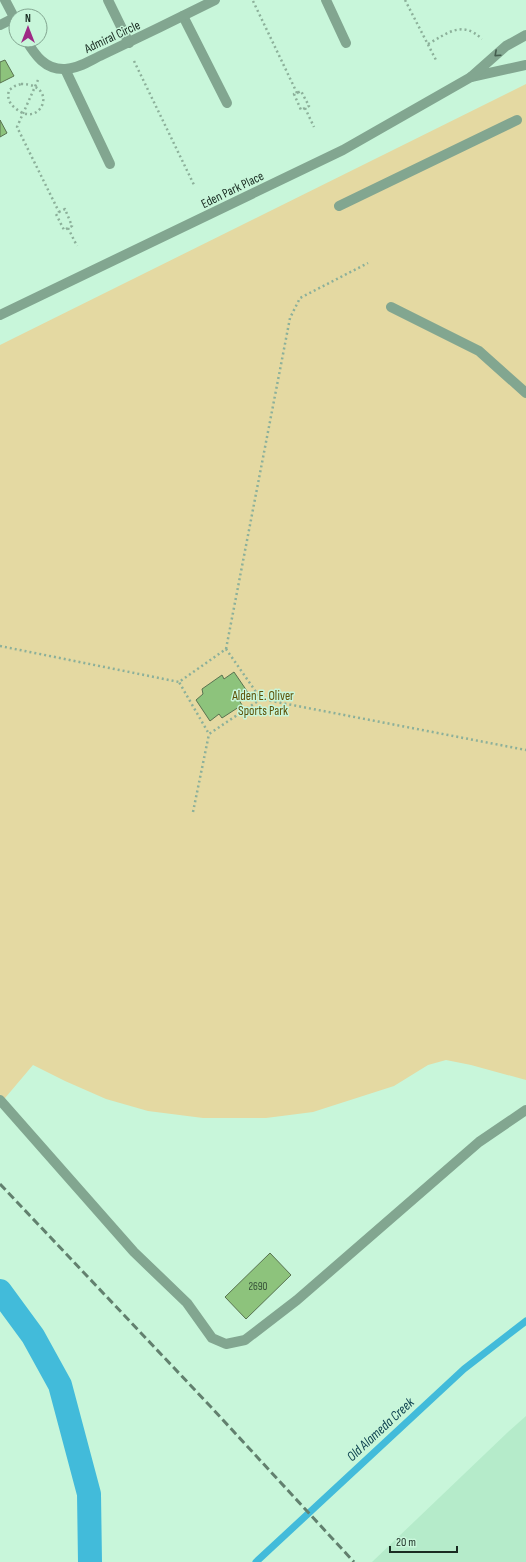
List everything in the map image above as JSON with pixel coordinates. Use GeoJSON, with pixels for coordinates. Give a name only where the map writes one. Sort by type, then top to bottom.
{"type":"FeatureCollection","features":[{"type":"Feature","properties":{"kind":"street"},"geometry":{"type":"LineString","coordinates":[[108,0],[129,43]]}},
{"type":"Feature","properties":{"kind":"street","name":"Admiral Circle"},"geometry":{"type":"LineString","coordinates":[[65,69],[77,66],[129,43],[215,0]]}},
{"type":"Feature","properties":{"kind":"street"},"geometry":{"type":"LineString","coordinates":[[326,0],[346,43]]}},
{"type":"Feature","properties":{"kind":"street"},"geometry":{"type":"LineString","coordinates":[[183,16],[227,104]]}},
{"type":"Feature","properties":{"kind":"street","name":"Eden Park Place"},"geometry":{"type":"LineString","coordinates":[[0,315],[343,150],[470,77],[506,46],[526,36]]}},
{"type":"Feature","properties":{"kind":"street"},"geometry":{"type":"LineString","coordinates":[[32,48],[40,60],[46,65],[65,69],[110,164]]}},
{"type":"Feature","properties":{"kind":"street","name":"Eden Park Place"},"geometry":{"type":"LineString","coordinates":[[470,77],[526,65]]}},
{"type":"Feature","properties":{"kind":"street"},"geometry":{"type":"LineString","coordinates":[[339,206],[517,120]]}},
{"type":"Feature","properties":{"kind":"street"},"geometry":{"type":"LineString","coordinates":[[391,307],[479,351],[526,393]]}},
{"type":"Feature","properties":{"kind":"street"},"geometry":{"type":"LineString","coordinates":[[0,1100],[134,1252],[188,1303],[212,1338],[226,1344],[244,1340],[297,1300],[479,1142],[526,1110]]}},
{"type":"Feature","properties":{"kind":"path"},"geometry":{"type":"LineString","coordinates":[[405,0],[437,62]]}},
{"type":"Feature","properties":{"kind":"path"},"geometry":{"type":"LineString","coordinates":[[252,1],[297,93]]}},
{"type":"Feature","properties":{"kind":"path"},"geometry":{"type":"LineString","coordinates":[[428,44],[457,30],[468,30],[482,39]]}},
{"type":"Feature","properties":{"kind":"path"},"geometry":{"type":"LineString","coordinates":[[134,61],[195,187]]}},
{"type":"Feature","properties":{"kind":"path"},"geometry":{"type":"LineString","coordinates":[[38,80],[17,127],[60,212]]}},
{"type":"Feature","properties":{"kind":"path"},"geometry":{"type":"LineString","coordinates":[[21,84],[34,87],[42,94],[44,105],[36,113],[23,113],[12,105],[8,97],[9,90],[21,84]]}},
{"type":"Feature","properties":{"kind":"path"},"geometry":{"type":"LineString","coordinates":[[301,91],[309,106],[301,110],[294,94],[297,93],[301,91]]}},
{"type":"Feature","properties":{"kind":"path"},"geometry":{"type":"LineString","coordinates":[[305,108],[314,127]]}},
{"type":"Feature","properties":{"kind":"path"},"geometry":{"type":"LineString","coordinates":[[64,210],[72,226],[64,230],[56,214],[60,212],[64,210]]}},
{"type":"Feature","properties":{"kind":"path"},"geometry":{"type":"LineString","coordinates":[[68,228],[77,246]]}},
{"type":"Feature","properties":{"kind":"path"},"geometry":{"type":"LineString","coordinates":[[0,646],[179,682],[226,649],[290,318],[300,298],[368,263]]}},
{"type":"Feature","properties":{"kind":"path"},"geometry":{"type":"LineString","coordinates":[[226,649],[262,698],[526,750]]}},
{"type":"Feature","properties":{"kind":"path"},"geometry":{"type":"LineString","coordinates":[[179,682],[209,734],[193,812]]}},
{"type":"Feature","properties":{"kind":"path"},"geometry":{"type":"LineString","coordinates":[[209,734],[262,698]]}},
{"type":"Feature","properties":{"kind":"shaded area"},"geometry":{"type":"Polygon","coordinates":[[[526,1416],[526,1562],[372,1562],[508,1432],[526,1416]]]}},
{"type":"Feature","properties":{"kind":"green space","name":"Alden E. Oliver Sports Park"},"geometry":{"type":"Polygon","coordinates":[[[526,84],[526,1080],[471,1065],[446,1060],[428,1065],[394,1086],[313,1112],[266,1118],[203,1118],[148,1111],[106,1099],[33,1065],[0,1104],[0,345],[526,84]]]}},
{"type":"Feature","properties":{"kind":"building"},"geometry":{"type":"Polygon","coordinates":[[[5,60],[14,76],[0,83],[0,62],[5,60]]]}},
{"type":"Feature","properties":{"kind":"building"},"geometry":{"type":"Polygon","coordinates":[[[0,120],[7,133],[0,137],[0,120]]]}},
{"type":"Feature","properties":{"kind":"building"},"geometry":{"type":"Polygon","coordinates":[[[234,672],[249,694],[239,700],[242,705],[222,718],[219,714],[210,721],[196,700],[203,694],[202,689],[222,675],[224,679],[234,672]]]}},
{"type":"Feature","properties":{"kind":"building"},"geometry":{"type":"Polygon","coordinates":[[[270,1253],[291,1275],[246,1319],[225,1297],[270,1253]]]}},
{"type":"Feature","properties":{"kind":"waterway"},"geometry":{"type":"LineString","coordinates":[[0,1291],[33,1336],[60,1385],[89,1494],[90,1562]]}},
{"type":"Feature","properties":{"kind":"waterway","name":"Old Alameda Creek"},"geometry":{"type":"LineString","coordinates":[[256,1562],[464,1369],[526,1321]]}},
{"type":"Feature","properties":{"kind":"railway"},"geometry":{"type":"LineString","coordinates":[[0,1184],[211,1407],[354,1562]]}}]}
